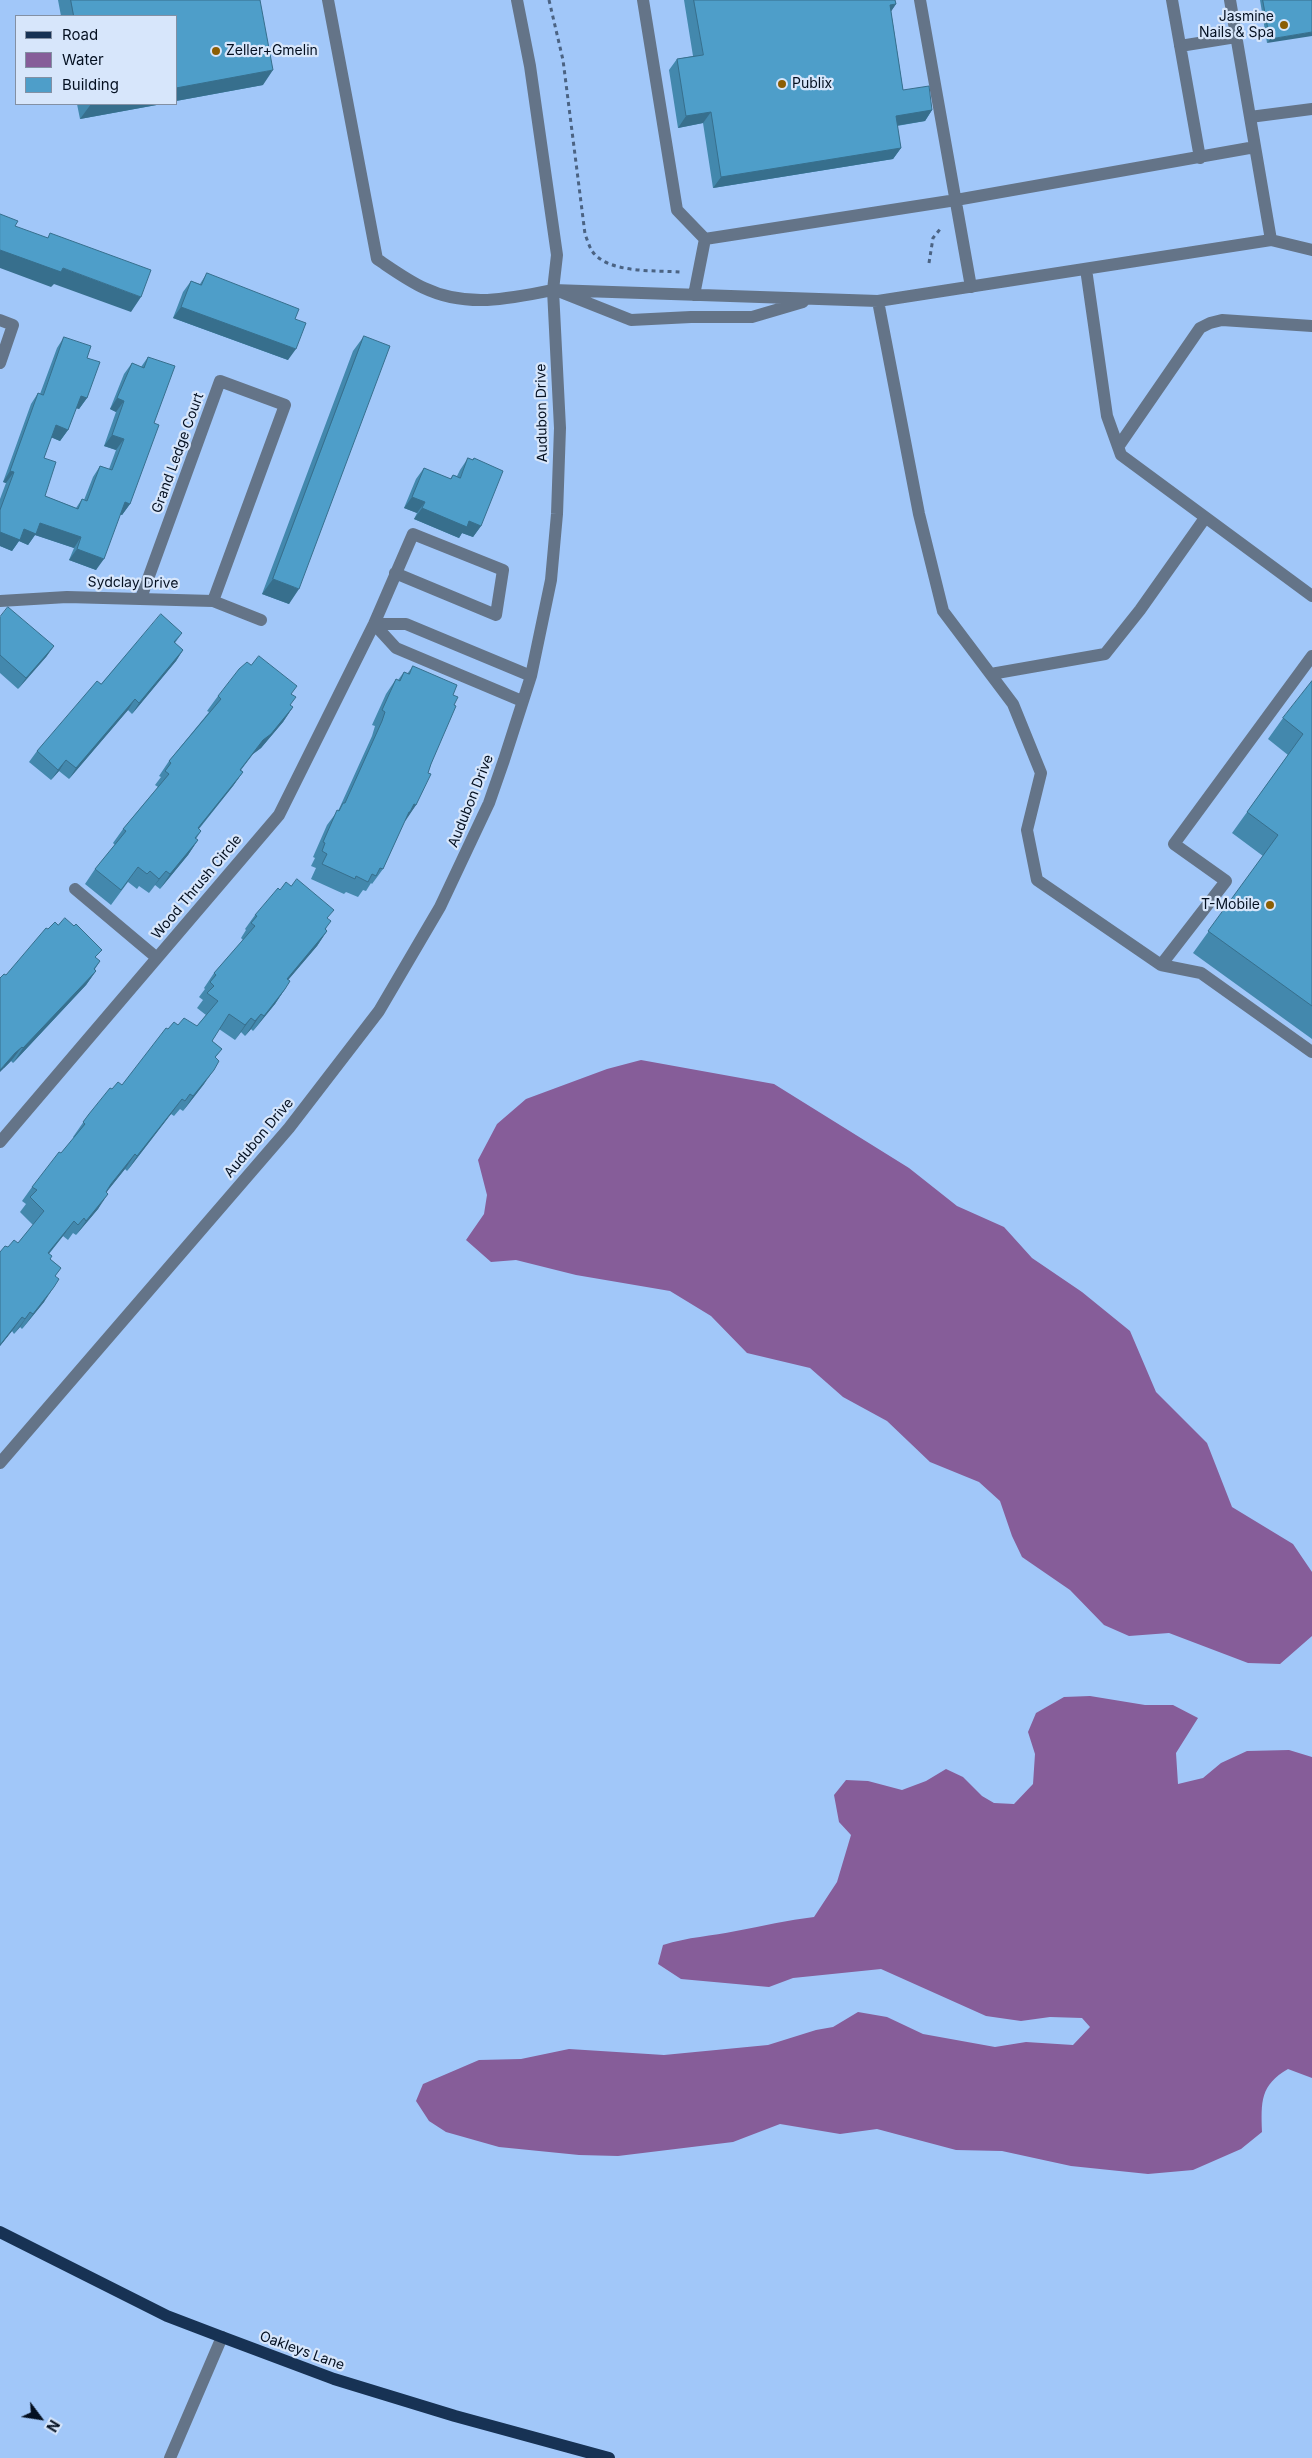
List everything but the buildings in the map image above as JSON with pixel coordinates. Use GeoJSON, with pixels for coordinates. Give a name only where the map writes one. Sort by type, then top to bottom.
{"type":"FeatureCollection","features":[{"type":"Feature","properties":{"kind":"main road","name":"Oakleys Lane"},"geometry":{"type":"LineString","coordinates":[[0,2232],[167,2316],[222,2338],[334,2379],[454,2416],[608,2458]]}},
{"type":"Feature","properties":{"kind":"street"},"geometry":{"type":"LineString","coordinates":[[328,0],[377,259],[424,288],[462,300],[505,300],[553,290],[878,301],[1271,240],[1312,250]]}},
{"type":"Feature","properties":{"kind":"street","name":"Audubon Drive"},"geometry":{"type":"LineString","coordinates":[[0,1463],[289,1128],[379,1011],[417,949],[466,854],[489,803],[531,676],[551,580],[557,514],[560,428],[553,290],[557,255],[530,66],[517,0]]}},
{"type":"Feature","properties":{"kind":"street"},"geometry":{"type":"LineString","coordinates":[[643,0],[678,210],[705,238]]}},
{"type":"Feature","properties":{"kind":"street"},"geometry":{"type":"LineString","coordinates":[[920,0],[971,287]]}},
{"type":"Feature","properties":{"kind":"street"},"geometry":{"type":"LineString","coordinates":[[1172,0],[1200,158]]}},
{"type":"Feature","properties":{"kind":"street"},"geometry":{"type":"LineString","coordinates":[[1230,0],[1271,240]]}},
{"type":"Feature","properties":{"kind":"street"},"geometry":{"type":"LineString","coordinates":[[1180,46],[1236,37]]}},
{"type":"Feature","properties":{"kind":"street"},"geometry":{"type":"LineString","coordinates":[[1250,117],[1312,109]]}},
{"type":"Feature","properties":{"kind":"street"},"geometry":{"type":"LineString","coordinates":[[705,238],[956,200],[1255,147]]}},
{"type":"Feature","properties":{"kind":"street"},"geometry":{"type":"LineString","coordinates":[[694,295],[705,238]]}},
{"type":"Feature","properties":{"kind":"street"},"geometry":{"type":"LineString","coordinates":[[1086,269],[1107,416],[1121,455],[1312,596]]}},
{"type":"Feature","properties":{"kind":"street"},"geometry":{"type":"LineString","coordinates":[[553,290],[631,320],[691,317],[752,317],[815,299]]}},
{"type":"Feature","properties":{"kind":"street"},"geometry":{"type":"LineString","coordinates":[[878,301],[919,514],[943,611],[1013,704],[1041,773],[1027,830],[1037,880],[1161,965],[1201,973],[1312,1052]]}},
{"type":"Feature","properties":{"kind":"street"},"geometry":{"type":"LineString","coordinates":[[0,320],[13,325],[0,363]]}},
{"type":"Feature","properties":{"kind":"street"},"geometry":{"type":"LineString","coordinates":[[1118,447],[1200,328],[1222,320],[1312,326]]}},
{"type":"Feature","properties":{"kind":"street","name":"Grand Ledge Court"},"geometry":{"type":"LineString","coordinates":[[141,598],[220,382],[285,405],[213,601]]}},
{"type":"Feature","properties":{"kind":"street"},"geometry":{"type":"LineString","coordinates":[[990,674],[1105,654],[1140,610],[1204,518]]}},
{"type":"Feature","properties":{"kind":"street","name":"Wood Thrush Circle"},"geometry":{"type":"LineString","coordinates":[[0,1142],[279,815],[374,624],[395,573],[413,534],[503,570],[496,614],[395,573]]}},
{"type":"Feature","properties":{"kind":"street","name":"Sydclay Drive"},"geometry":{"type":"LineString","coordinates":[[0,601],[67,597],[213,601],[262,620]]}},
{"type":"Feature","properties":{"kind":"street"},"geometry":{"type":"LineString","coordinates":[[374,624],[406,624],[531,676]]}},
{"type":"Feature","properties":{"kind":"street"},"geometry":{"type":"LineString","coordinates":[[374,624],[396,648],[522,701]]}},
{"type":"Feature","properties":{"kind":"street"},"geometry":{"type":"LineString","coordinates":[[1161,965],[1226,881],[1174,844],[1312,656]]}},
{"type":"Feature","properties":{"kind":"street"},"geometry":{"type":"LineString","coordinates":[[75,889],[157,958]]}},
{"type":"Feature","properties":{"kind":"street"},"geometry":{"type":"LineString","coordinates":[[170,2458],[222,2338]]}},
{"type":"Feature","properties":{"kind":"path"},"geometry":{"type":"LineString","coordinates":[[550,0],[563,60],[585,234],[593,252],[608,264],[630,269],[680,272]]}},
{"type":"Feature","properties":{"kind":"path"},"geometry":{"type":"LineString","coordinates":[[929,263],[933,238],[941,228]]}},
{"type":"Feature","properties":{"kind":"water"},"geometry":{"type":"Polygon","coordinates":[[[641,1060],[774,1084],[909,1168],[957,1206],[1004,1227],[1032,1258],[1082,1292],[1130,1331],[1156,1392],[1207,1443],[1232,1507],[1293,1544],[1312,1572],[1312,1636],[1280,1664],[1248,1663],[1169,1633],[1129,1636],[1104,1625],[1070,1590],[1022,1557],[1012,1536],[1000,1501],[979,1482],[930,1462],[887,1421],[843,1397],[810,1368],[747,1353],[711,1316],[670,1291],[576,1275],[516,1260],[491,1262],[466,1240],[484,1214],[487,1195],[478,1160],[497,1124],[526,1099],[607,1069],[641,1060]]]}},
{"type":"Feature","properties":{"kind":"water"},"geometry":{"type":"Polygon","coordinates":[[[1090,1696],[1145,1705],[1173,1705],[1198,1718],[1176,1753],[1178,1784],[1203,1778],[1221,1763],[1247,1751],[1289,1750],[1312,1757],[1312,2078],[1288,2069],[1272,2081],[1267,2088],[1262,2103],[1262,2132],[1241,2149],[1193,2170],[1148,2174],[1071,2166],[1002,2151],[956,2150],[877,2129],[840,2134],[780,2124],[733,2142],[618,2156],[579,2155],[499,2147],[446,2132],[429,2121],[416,2101],[423,2084],[479,2060],[521,2059],[569,2049],[664,2055],[768,2045],[816,2030],[833,2027],[858,2012],[887,2017],[923,2034],[995,2047],[1026,2042],[1073,2045],[1090,2027],[1082,2018],[1050,2017],[1021,2021],[986,2016],[881,1969],[793,1978],[769,1987],[681,1979],[658,1964],[663,1945],[672,1942],[814,1917],[837,1882],[851,1835],[839,1822],[834,1795],[846,1780],[868,1781],[902,1790],[926,1781],[946,1769],[963,1777],[982,1796],[994,1803],[1014,1804],[1033,1784],[1035,1754],[1028,1732],[1036,1713],[1064,1697],[1090,1696]]]}},
{"type":"Feature","properties":{"kind":"place","name":"Jasmine Nails & Spa"},"geometry":{"type":"Point","coordinates":[1284,25]}},
{"type":"Feature","properties":{"kind":"place","name":"Zeller+Gmelin"},"geometry":{"type":"Point","coordinates":[216,51]}},
{"type":"Feature","properties":{"kind":"place","name":"Publix"},"geometry":{"type":"Point","coordinates":[782,84]}},
{"type":"Feature","properties":{"kind":"place","name":"T-Mobile"},"geometry":{"type":"Point","coordinates":[1270,905]}}]}
